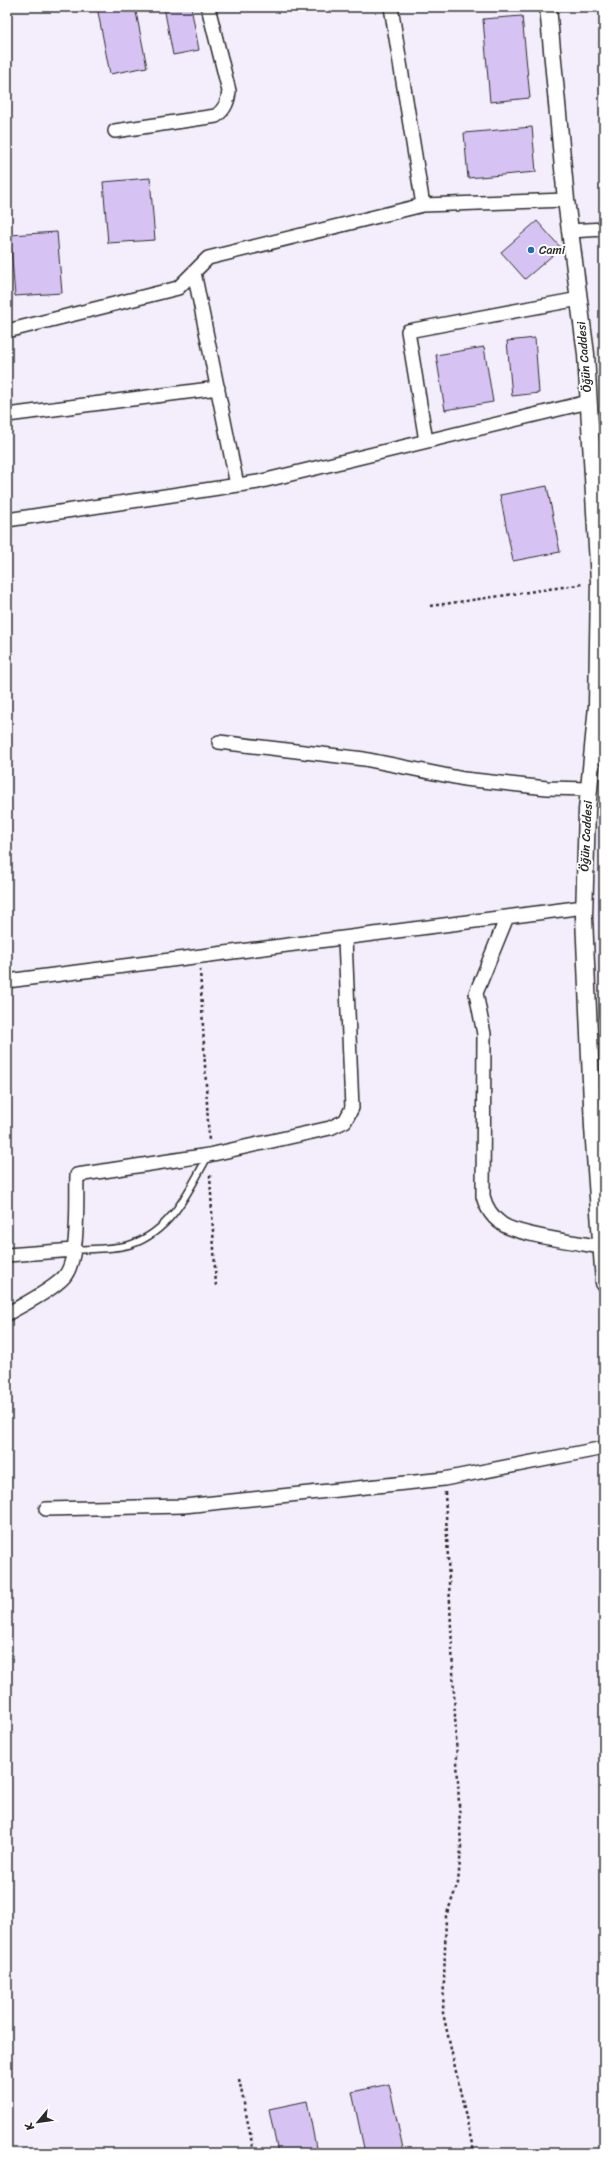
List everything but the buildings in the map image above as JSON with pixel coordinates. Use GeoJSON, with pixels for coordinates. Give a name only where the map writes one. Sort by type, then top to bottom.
{"type":"FeatureCollection","features":[{"type":"Feature","properties":{"kind":"street"},"geometry":{"type":"LineString","coordinates":[[115,131],[216,116],[224,109],[229,91],[208,7]]}},
{"type":"Feature","properties":{"kind":"street"},"geometry":{"type":"LineString","coordinates":[[390,7],[423,205]]}},
{"type":"Feature","properties":{"kind":"street","name":"Öğün Caddesi"},"geometry":{"type":"LineString","coordinates":[[548,7],[566,200],[586,354],[588,402],[599,495],[597,706],[589,789],[584,907],[585,972],[599,1126],[604,1283]]}},
{"type":"Feature","properties":{"kind":"street"},"geometry":{"type":"LineString","coordinates":[[7,332],[178,288],[208,258],[423,205],[566,200]]}},
{"type":"Feature","properties":{"kind":"street"},"geometry":{"type":"LineString","coordinates":[[570,231],[604,230]]}},
{"type":"Feature","properties":{"kind":"street"},"geometry":{"type":"LineString","coordinates":[[194,272],[237,485]]}},
{"type":"Feature","properties":{"kind":"street"},"geometry":{"type":"LineString","coordinates":[[426,441],[408,331],[579,298]]}},
{"type":"Feature","properties":{"kind":"street"},"geometry":{"type":"LineString","coordinates":[[7,415],[218,388]]}},
{"type":"Feature","properties":{"kind":"street"},"geometry":{"type":"LineString","coordinates":[[7,520],[258,482],[588,402]]}},
{"type":"Feature","properties":{"kind":"street"},"geometry":{"type":"LineString","coordinates":[[219,742],[364,758],[430,774],[478,781],[547,788],[589,789]]}},
{"type":"Feature","properties":{"kind":"street"},"geometry":{"type":"LineString","coordinates":[[7,981],[345,939],[584,907]]}},
{"type":"Feature","properties":{"kind":"street"},"geometry":{"type":"LineString","coordinates":[[507,917],[476,994],[484,1034],[483,1196],[487,1208],[495,1219],[511,1229],[602,1247]]}},
{"type":"Feature","properties":{"kind":"street"},"geometry":{"type":"LineString","coordinates":[[7,1314],[63,1278],[71,1265],[74,1250],[77,1175],[209,1155],[330,1128],[340,1124],[349,1115],[352,1108],[345,939]]}},
{"type":"Feature","properties":{"kind":"street"},"geometry":{"type":"LineString","coordinates":[[7,1254],[74,1250]]}},
{"type":"Feature","properties":{"kind":"street"},"geometry":{"type":"LineString","coordinates":[[46,1509],[184,1506],[444,1479],[604,1448]]}},
{"type":"Feature","properties":{"kind":"lane"},"geometry":{"type":"LineString","coordinates":[[74,1250],[119,1247],[132,1244],[154,1232],[169,1220],[184,1200],[209,1155]]}},
{"type":"Feature","properties":{"kind":"path"},"geometry":{"type":"LineString","coordinates":[[430,606],[599,582]]}},
{"type":"Feature","properties":{"kind":"path"},"geometry":{"type":"LineString","coordinates":[[199,957],[216,1286]]}},
{"type":"Feature","properties":{"kind":"path"},"geometry":{"type":"LineString","coordinates":[[444,1479],[461,1849],[458,1883],[446,1916],[443,2013],[474,2153]]}},
{"type":"Feature","properties":{"kind":"path"},"geometry":{"type":"LineString","coordinates":[[239,2079],[254,2153]]}},
{"type":"Feature","properties":{"kind":"place","name":"Cami"},"geometry":{"type":"Point","coordinates":[531,250]}}]}
